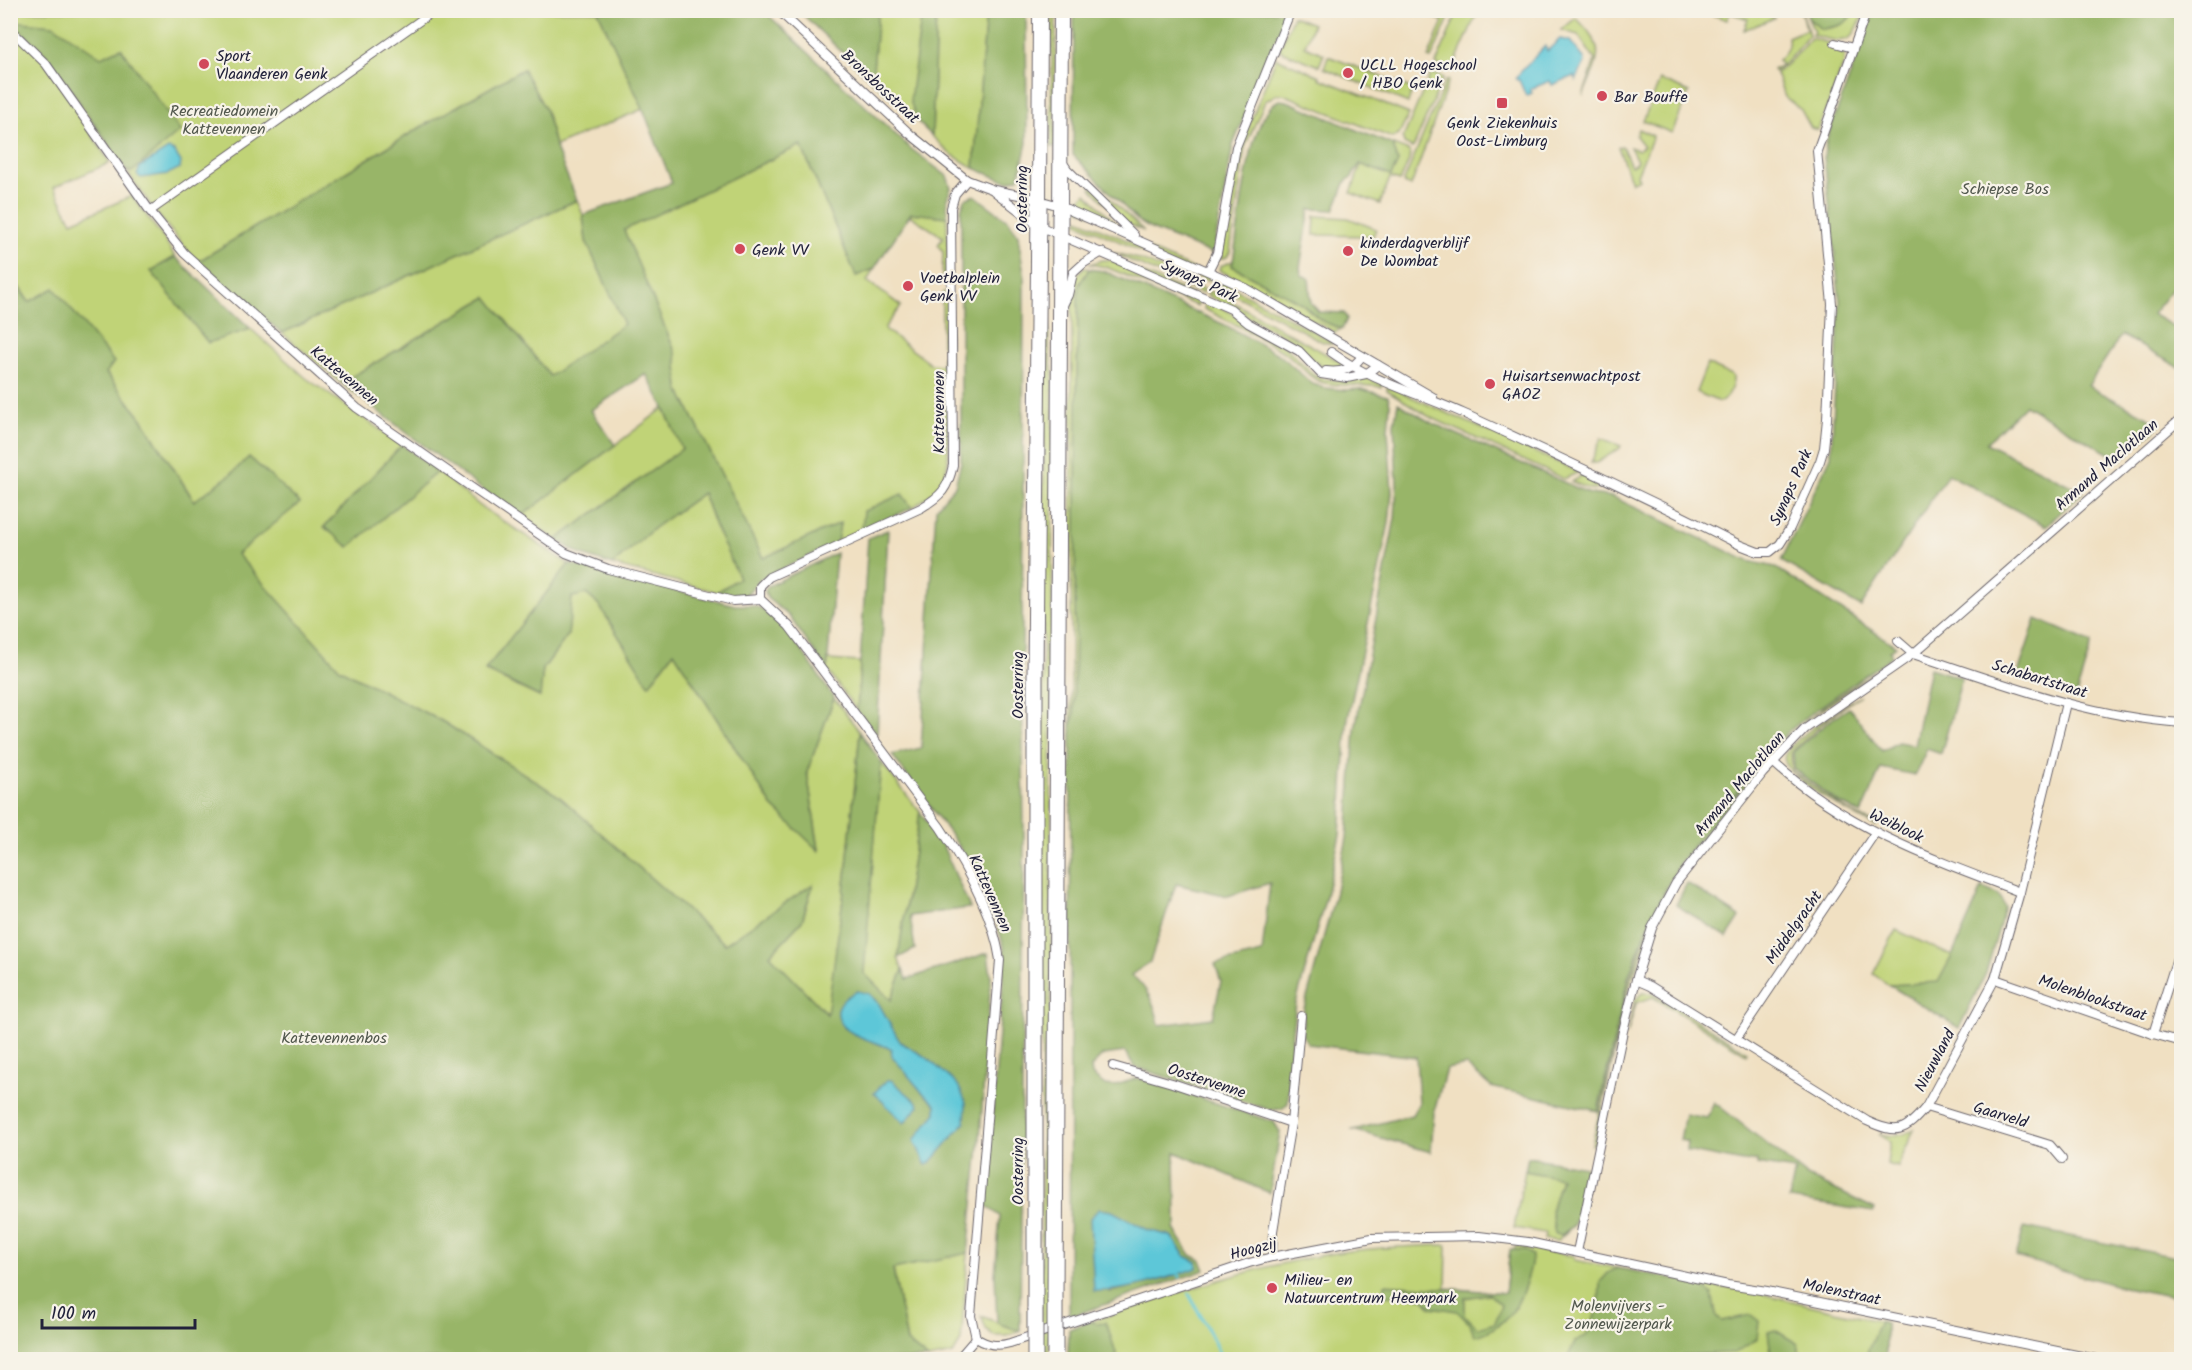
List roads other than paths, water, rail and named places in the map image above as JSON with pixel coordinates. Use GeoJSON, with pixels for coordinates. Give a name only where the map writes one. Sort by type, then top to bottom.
{"type":"FeatureCollection","features":[{"type":"Feature","properties":{"kind":"highway","name":"Oosterring"},"geometry":{"type":"LineString","coordinates":[[1035,1359],[1035,677],[1039,201]]}},
{"type":"Feature","properties":{"kind":"highway"},"geometry":{"type":"LineString","coordinates":[[1055,1357],[1060,211]]}},
{"type":"Feature","properties":{"kind":"main road","name":"Oosterring"},"geometry":{"type":"LineString","coordinates":[[1039,201],[1040,10]]}},
{"type":"Feature","properties":{"kind":"main road"},"geometry":{"type":"LineString","coordinates":[[1060,211],[1061,10]]}},
{"type":"Feature","properties":{"kind":"street"},"geometry":{"type":"LineString","coordinates":[[150,211],[435,10]]}},
{"type":"Feature","properties":{"kind":"street","name":"Bronsbosstraat"},"geometry":{"type":"LineString","coordinates":[[778,10],[910,134],[967,180]]}},
{"type":"Feature","properties":{"kind":"street","name":"Synaps Park"},"geometry":{"type":"LineString","coordinates":[[1208,272],[1217,253],[1236,147],[1291,10]]}},
{"type":"Feature","properties":{"kind":"street","name":"Synaps Park"},"geometry":{"type":"LineString","coordinates":[[1039,201],[1141,241],[1246,288],[1448,406],[1605,478],[1740,545],[1771,555],[1790,528],[1824,448],[1832,304],[1816,151],[1867,10]]}},
{"type":"Feature","properties":{"kind":"street","name":"Kattevennen"},"geometry":{"type":"LineString","coordinates":[[10,29],[46,64],[150,211],[183,253],[357,408],[566,553],[608,569],[733,601],[760,599]]}},
{"type":"Feature","properties":{"kind":"street"},"geometry":{"type":"LineString","coordinates":[[1835,43],[1853,48]]}},
{"type":"Feature","properties":{"kind":"street","name":"Synaps Park"},"geometry":{"type":"LineString","coordinates":[[1061,159],[1083,186],[1141,241]]}},
{"type":"Feature","properties":{"kind":"street"},"geometry":{"type":"LineString","coordinates":[[967,180],[994,190],[1039,201]]}},
{"type":"Feature","properties":{"kind":"street","name":"Kattevennen"},"geometry":{"type":"LineString","coordinates":[[967,180],[955,194],[951,208],[953,465],[945,490],[921,508],[769,577],[760,586],[760,599],[789,626],[940,827],[961,861],[997,939],[1000,960],[971,1316],[976,1338]]}},
{"type":"Feature","properties":{"kind":"street"},"geometry":{"type":"LineString","coordinates":[[994,190],[1039,226]]}},
{"type":"Feature","properties":{"kind":"street","name":"Synaps Park"},"geometry":{"type":"LineString","coordinates":[[1039,226],[1231,309],[1248,323],[1299,351],[1317,370],[1328,377],[1347,378],[1366,374],[1417,396],[1448,406]]}},
{"type":"Feature","properties":{"kind":"street"},"geometry":{"type":"LineString","coordinates":[[1060,310],[1068,295],[1074,273],[1084,262],[1102,252]]}},
{"type":"Feature","properties":{"kind":"street"},"geometry":{"type":"LineString","coordinates":[[1331,352],[1366,374],[1378,365]]}},
{"type":"Feature","properties":{"kind":"street"},"geometry":{"type":"LineString","coordinates":[[1317,370],[1335,372],[1353,366],[1362,356]]}},
{"type":"Feature","properties":{"kind":"street","name":"Armand Maclotlaan"},"geometry":{"type":"LineString","coordinates":[[1577,1252],[1623,1031],[1636,980],[1652,928],[1676,883],[1773,762],[1805,729],[1913,654],[2181,418]]}},
{"type":"Feature","properties":{"kind":"street","name":"Schabartstraat"},"geometry":{"type":"LineString","coordinates":[[1898,640],[1913,654],[2066,703],[2109,714],[2156,722],[2181,723]]}},
{"type":"Feature","properties":{"kind":"street","name":"Nieuwland"},"geometry":{"type":"LineString","coordinates":[[1636,980],[1650,986],[1867,1121],[1885,1130],[1900,1129],[1914,1122],[1926,1107],[1995,979],[2020,892],[2066,703]]}},
{"type":"Feature","properties":{"kind":"street","name":"Weiblook"},"geometry":{"type":"LineString","coordinates":[[1773,762],[1810,792],[1875,833],[2020,892]]}},
{"type":"Feature","properties":{"kind":"street","name":"Middelgracht"},"geometry":{"type":"LineString","coordinates":[[1736,1039],[1875,833]]}},
{"type":"Feature","properties":{"kind":"street"},"geometry":{"type":"LineString","coordinates":[[2153,1034],[2181,942]]}},
{"type":"Feature","properties":{"kind":"street","name":"Molenblookstraat"},"geometry":{"type":"LineString","coordinates":[[1995,979],[2181,1042]]}},
{"type":"Feature","properties":{"kind":"street"},"geometry":{"type":"LineString","coordinates":[[1272,1257],[1273,1231],[1291,1123],[1301,1016]]}},
{"type":"Feature","properties":{"kind":"street","name":"Oostervenne"},"geometry":{"type":"LineString","coordinates":[[1113,1066],[1172,1083],[1291,1123]]}},
{"type":"Feature","properties":{"kind":"street","name":"Gaarveld"},"geometry":{"type":"LineString","coordinates":[[1926,1107],[2050,1145],[2062,1159]]}},
{"type":"Feature","properties":{"kind":"street","name":"Hoogzij"},"geometry":{"type":"LineString","coordinates":[[976,1338],[985,1344],[1000,1346],[1272,1257],[1372,1238],[1479,1236],[1528,1242],[1577,1252]]}},
{"type":"Feature","properties":{"kind":"street","name":"Molenstraat"},"geometry":{"type":"LineString","coordinates":[[1577,1252],[1728,1285],[1750,1287],[2101,1359]]}},
{"type":"Feature","properties":{"kind":"street"},"geometry":{"type":"LineString","coordinates":[[957,1359],[976,1338]]}},
{"type":"Feature","properties":{"kind":"water"},"geometry":{"type":"Polygon","coordinates":[[[1560,39],[1570,41],[1584,58],[1585,62],[1576,81],[1574,76],[1552,85],[1550,81],[1530,89],[1532,93],[1526,96],[1519,80],[1515,78],[1545,46],[1547,51],[1560,39]]]}},
{"type":"Feature","properties":{"kind":"water"},"geometry":{"type":"Polygon","coordinates":[[[168,149],[174,151],[181,162],[180,168],[168,174],[141,178],[137,175],[140,167],[168,149]]]}},
{"type":"Feature","properties":{"kind":"water"},"geometry":{"type":"Polygon","coordinates":[[[858,991],[869,994],[879,1004],[900,1042],[926,1057],[958,1085],[966,1103],[965,1122],[926,1165],[914,1140],[936,1113],[936,1105],[921,1091],[892,1056],[891,1049],[857,1036],[843,1025],[839,1018],[839,1006],[845,998],[858,991]]]}},
{"type":"Feature","properties":{"kind":"water"},"geometry":{"type":"Polygon","coordinates":[[[887,1080],[891,1080],[918,1103],[919,1106],[904,1123],[874,1093],[887,1080]]]}},
{"type":"Feature","properties":{"kind":"water"},"geometry":{"type":"Polygon","coordinates":[[[1099,1209],[1112,1211],[1148,1230],[1171,1236],[1185,1256],[1197,1262],[1197,1268],[1133,1287],[1094,1291],[1090,1218],[1099,1209]]]}},
{"type":"Feature","properties":{"kind":"waterway"},"geometry":{"type":"LineString","coordinates":[[1178,1273],[1180,1277]]}},
{"type":"Feature","properties":{"kind":"waterway"},"geometry":{"type":"LineString","coordinates":[[1189,1294],[1222,1360]]}},
{"type":"Feature","properties":{"kind":"place","name":"Sport Vlaanderen Genk"},"geometry":{"type":"Point","coordinates":[204,64]}},
{"type":"Feature","properties":{"kind":"place","name":"UCLL Hogeschool / HBO Genk"},"geometry":{"type":"Point","coordinates":[1348,73]}},
{"type":"Feature","properties":{"kind":"place","name":"Bar Bouffe"},"geometry":{"type":"Point","coordinates":[1602,96]}},
{"type":"Feature","properties":{"kind":"place","name":"Genk Ziekenhuis Oost-Limburg"},"geometry":{"type":"Point","coordinates":[1502,103]}},
{"type":"Feature","properties":{"kind":"place","name":"Genk VV"},"geometry":{"type":"Point","coordinates":[740,249]}},
{"type":"Feature","properties":{"kind":"place","name":"kinderdagverblijf De Wombat"},"geometry":{"type":"Point","coordinates":[1348,251]}},
{"type":"Feature","properties":{"kind":"place","name":"Voetbalplein Genk VV"},"geometry":{"type":"Point","coordinates":[908,286]}},
{"type":"Feature","properties":{"kind":"place","name":"Huisartsenwachtpost GAOZ"},"geometry":{"type":"Point","coordinates":[1490,384]}},
{"type":"Feature","properties":{"kind":"place","name":"Milieu- en Natuurcentrum Heempark"},"geometry":{"type":"Point","coordinates":[1272,1288]}},
{"type":"Feature","properties":{"kind":"park label","name":"Recreatiedomein Kattevennen"},"geometry":{"type":"Point","coordinates":[224,119]}},
{"type":"Feature","properties":{"kind":"park label","name":"Schiepse Bos"},"geometry":{"type":"Point","coordinates":[2005,188]}},
{"type":"Feature","properties":{"kind":"park label","name":"Kattevennenbos"},"geometry":{"type":"Point","coordinates":[334,1037]}},
{"type":"Feature","properties":{"kind":"park label","name":"Molenvijvers - Zonnewijzerpark"},"geometry":{"type":"Point","coordinates":[1618,1314]}}]}
